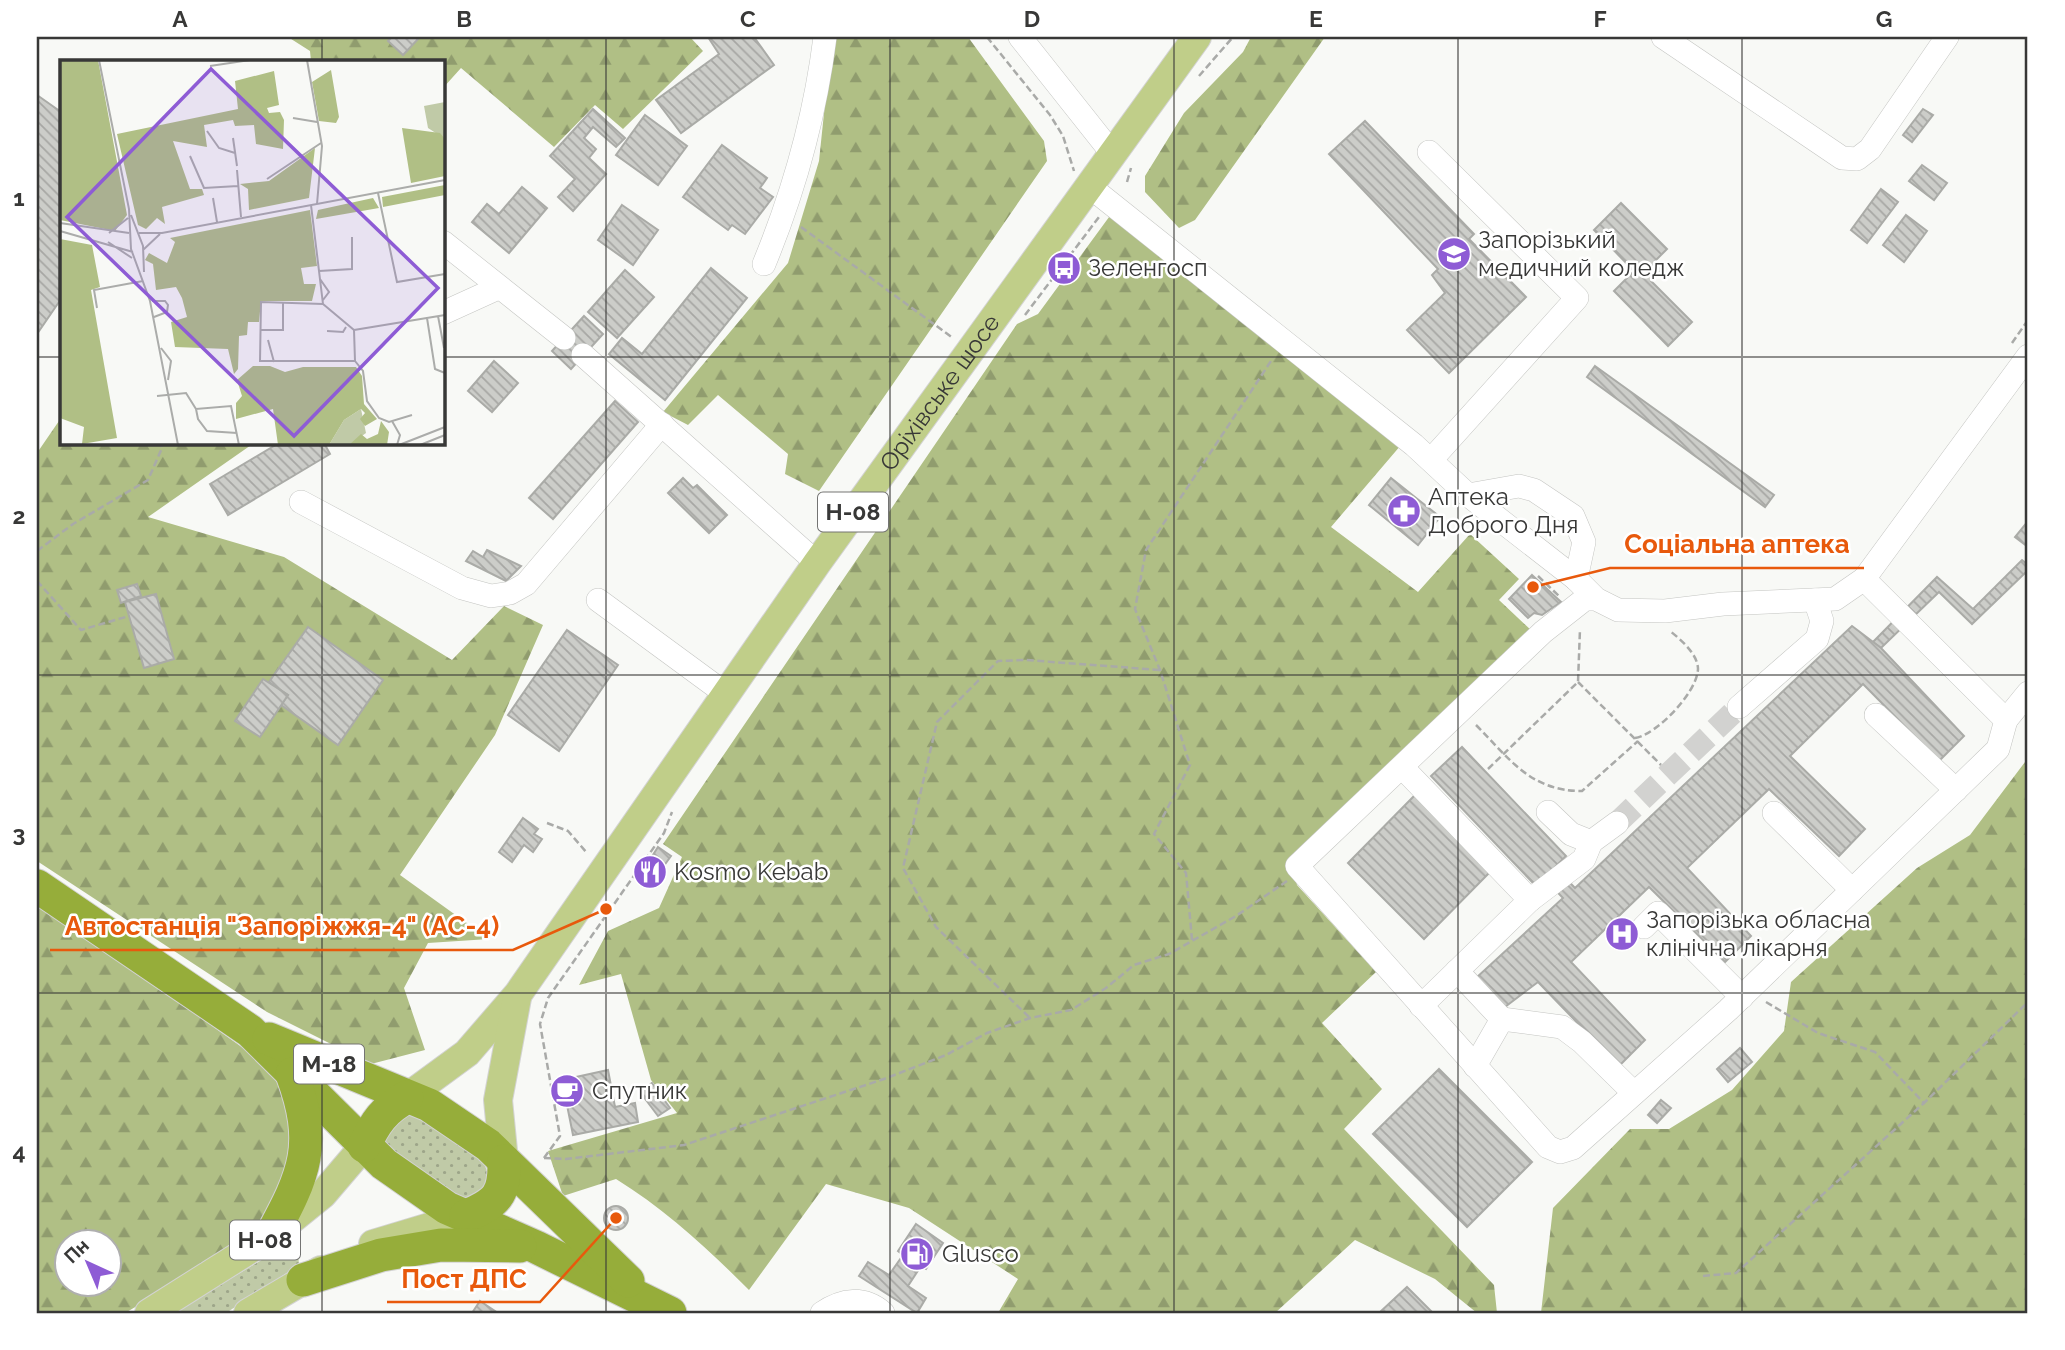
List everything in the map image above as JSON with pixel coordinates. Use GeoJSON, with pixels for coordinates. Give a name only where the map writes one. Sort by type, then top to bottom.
{"type":"FeatureCollection","features":[{"type":"Feature","properties":{"kind":"highway","name":"М-18"},"geometry":{"type":"LineString","coordinates":[[37,886],[250,1031],[384,1164],[436,1201],[536,1247],[654,1309]]}},
{"type":"Feature","properties":{"kind":"highway","name":"М-18"},"geometry":{"type":"LineString","coordinates":[[250,1031],[429,1105],[488,1145],[654,1309]]}},
{"type":"Feature","properties":{"kind":"highway"},"geometry":{"type":"LineString","coordinates":[[271,1236],[299,1185],[307,1146],[304,1106],[290,1069]]}},
{"type":"Feature","properties":{"kind":"highway","name":"Н-08"},"geometry":{"type":"LineString","coordinates":[[365,1146],[378,1117],[393,1104],[407,1097]]}},
{"type":"Feature","properties":{"kind":"highway","name":"Н-08"},"geometry":{"type":"LineString","coordinates":[[466,1216],[487,1207],[498,1198],[505,1183],[504,1161]]}},
{"type":"Feature","properties":{"kind":"highway"},"geometry":{"type":"LineString","coordinates":[[303,1280],[381,1255],[441,1245],[536,1247]]}},
{"type":"Feature","properties":{"kind":"main road","name":"Оріхівське шосе"},"geometry":{"type":"LineString","coordinates":[[407,1097],[467,1053],[518,994],[1082,179],[1125,157],[1197,37]]}},
{"type":"Feature","properties":{"kind":"main road","name":"Оріхівське шосе"},"geometry":{"type":"LineString","coordinates":[[504,1161],[498,1100],[518,994]]}},
{"type":"Feature","properties":{"kind":"main road","name":"Н-08"},"geometry":{"type":"LineString","coordinates":[[149,1313],[271,1236],[323,1194],[365,1146]]}},
{"type":"Feature","properties":{"kind":"main road","name":"Н-08"},"geometry":{"type":"LineString","coordinates":[[248,1313],[372,1244],[466,1216]]}},
{"type":"Feature","properties":{"kind":"street"},"geometry":{"type":"LineString","coordinates":[[764,264],[806,148],[825,37]]}},
{"type":"Feature","properties":{"kind":"street"},"geometry":{"type":"LineString","coordinates":[[1020,37],[1125,157]]}},
{"type":"Feature","properties":{"kind":"street"},"geometry":{"type":"LineString","coordinates":[[1663,37],[1842,158],[1857,159],[1870,149],[1947,37]]}},
{"type":"Feature","properties":{"kind":"street"},"geometry":{"type":"LineString","coordinates":[[1429,152],[1577,298],[1431,460]]}},
{"type":"Feature","properties":{"kind":"street"},"geometry":{"type":"LineString","coordinates":[[1082,179],[1431,460],[1468,495],[1576,579],[1596,599],[1618,611],[1665,611],[1723,604],[1835,599],[1864,579],[2028,356]]}},
{"type":"Feature","properties":{"kind":"street"},"geometry":{"type":"LineString","coordinates":[[444,243],[564,338]]}},
{"type":"Feature","properties":{"kind":"street"},"geometry":{"type":"LineString","coordinates":[[444,313],[498,288]]}},
{"type":"Feature","properties":{"kind":"street"},"geometry":{"type":"LineString","coordinates":[[583,355],[817,562]]}},
{"type":"Feature","properties":{"kind":"street"},"geometry":{"type":"LineString","coordinates":[[302,502],[462,588],[491,596],[510,593],[526,584],[662,424]]}},
{"type":"Feature","properties":{"kind":"street"},"geometry":{"type":"LineString","coordinates":[[1468,495],[1519,486],[1534,489],[1573,516],[1584,542],[1576,579]]}},
{"type":"Feature","properties":{"kind":"street"},"geometry":{"type":"LineString","coordinates":[[1864,579],[2017,721]]}},
{"type":"Feature","properties":{"kind":"street"},"geometry":{"type":"LineString","coordinates":[[1596,599],[1585,599],[1543,632],[1297,866],[1548,1147],[1560,1152],[1573,1149],[1745,994],[1998,749],[2017,721],[2028,693]]}},
{"type":"Feature","properties":{"kind":"street"},"geometry":{"type":"LineString","coordinates":[[598,600],[726,694]]}},
{"type":"Feature","properties":{"kind":"street"},"geometry":{"type":"LineString","coordinates":[[1739,707],[1817,639],[1822,621],[1815,600]]}},
{"type":"Feature","properties":{"kind":"street"},"geometry":{"type":"LineString","coordinates":[[1876,715],[1955,790]]}},
{"type":"Feature","properties":{"kind":"street"},"geometry":{"type":"LineString","coordinates":[[1402,767],[1530,900]]}},
{"type":"Feature","properties":{"kind":"street"},"geometry":{"type":"LineString","coordinates":[[1548,813],[1571,834],[1591,842]]}},
{"type":"Feature","properties":{"kind":"street"},"geometry":{"type":"LineString","coordinates":[[1774,813],[1852,890]]}},
{"type":"Feature","properties":{"kind":"street"},"geometry":{"type":"LineString","coordinates":[[1421,1006],[1530,900],[1584,859],[1591,842],[1617,823]]}},
{"type":"Feature","properties":{"kind":"street"},"geometry":{"type":"LineString","coordinates":[[1644,927],[1658,913],[1745,994]]}},
{"type":"Feature","properties":{"kind":"street"},"geometry":{"type":"LineString","coordinates":[[1457,971],[1502,1019],[1562,1027],[1591,1050],[1634,1094]]}},
{"type":"Feature","properties":{"kind":"street"},"geometry":{"type":"LineString","coordinates":[[1475,1066],[1502,1019]]}},
{"type":"Feature","properties":{"kind":"street"},"geometry":{"type":"LineString","coordinates":[[822,1313],[839,1301],[858,1301],[876,1307],[883,1313]]}},
{"type":"Feature","properties":{"kind":"path"},"geometry":{"type":"LineString","coordinates":[[987,37],[1063,136],[1082,179]]}},
{"type":"Feature","properties":{"kind":"path"},"geometry":{"type":"LineString","coordinates":[[1194,82],[1233,37]]}},
{"type":"Feature","properties":{"kind":"path"},"geometry":{"type":"LineString","coordinates":[[1125,157],[1127,182]]}},
{"type":"Feature","properties":{"kind":"path"},"geometry":{"type":"LineString","coordinates":[[784,214],[953,338]]}},
{"type":"Feature","properties":{"kind":"path"},"geometry":{"type":"LineString","coordinates":[[1192,940],[1186,873],[1154,834],[1190,765],[1160,670],[1135,609],[1146,550],[1285,341]]}},
{"type":"Feature","properties":{"kind":"path"},"geometry":{"type":"LineString","coordinates":[[37,551],[73,524],[148,480],[162,448],[160,444]]}},
{"type":"Feature","properties":{"kind":"path"},"geometry":{"type":"LineString","coordinates":[[1536,575],[1562,598]]}},
{"type":"Feature","properties":{"kind":"path"},"geometry":{"type":"LineString","coordinates":[[37,581],[81,630],[129,616]]}},
{"type":"Feature","properties":{"kind":"path"},"geometry":{"type":"LineString","coordinates":[[1488,769],[1578,682],[1580,628]]}},
{"type":"Feature","properties":{"kind":"path"},"geometry":{"type":"LineString","coordinates":[[1469,719],[1528,777],[1543,786],[1564,791],[1582,790],[1636,740],[1648,736],[1692,688],[1698,668],[1691,651],[1667,628]]}},
{"type":"Feature","properties":{"kind":"path"},"geometry":{"type":"LineString","coordinates":[[1030,1018],[936,927],[903,868],[937,722],[998,662],[1026,660],[1160,670]]}},
{"type":"Feature","properties":{"kind":"path"},"geometry":{"type":"LineString","coordinates":[[1578,682],[1661,765]]}},
{"type":"Feature","properties":{"kind":"path"},"geometry":{"type":"LineString","coordinates":[[547,823],[568,831],[602,872]]}},
{"type":"Feature","properties":{"kind":"path"},"geometry":{"type":"LineString","coordinates":[[637,873],[548,998],[540,1024],[560,1136],[544,1158],[566,1159],[684,1145],[884,1079],[946,1055],[987,1033],[1030,1018],[1071,1010],[1106,988],[1134,965],[1169,954],[1236,916],[1300,872]]}},
{"type":"Feature","properties":{"kind":"path"},"geometry":{"type":"LineString","coordinates":[[1745,994],[1818,1033],[1875,1052],[1924,1103]]}},
{"type":"Feature","properties":{"kind":"path"},"geometry":{"type":"LineString","coordinates":[[1703,1276],[1736,1273],[1924,1103],[2028,1002]]}},
{"type":"Feature","properties":{"kind":"green space"},"geometry":{"type":"Polygon","coordinates":[[[288,37],[690,37],[703,51],[623,129],[595,105],[554,147],[461,68],[444,87],[444,60],[311,60],[310,51],[288,37]]]}},
{"type":"Feature","properties":{"kind":"green space"},"geometry":{"type":"Polygon","coordinates":[[[832,37],[968,37],[1044,141],[1047,161],[819,491],[785,474],[788,454],[718,395],[688,425],[663,412],[788,263],[819,161],[832,37]]]}},
{"type":"Feature","properties":{"kind":"green space"},"geometry":{"type":"Polygon","coordinates":[[[1251,37],[1325,37],[1195,220],[1179,228],[1145,192],[1145,176],[1184,113],[1243,52],[1251,37]]]}},
{"type":"Feature","properties":{"kind":"green space"},"geometry":{"type":"Polygon","coordinates":[[[1112,213],[1401,445],[1331,527],[1418,592],[1470,534],[1519,579],[1499,600],[1533,632],[1292,861],[1297,885],[1376,972],[1322,1023],[1382,1089],[1344,1129],[1494,1285],[1497,1313],[1477,1313],[1435,1279],[1355,1240],[1275,1313],[998,1313],[1018,1279],[909,1208],[826,1184],[749,1290],[686,1231],[616,1179],[563,1196],[548,1151],[677,1113],[651,1080],[621,974],[579,985],[608,931],[659,908],[682,857],[663,844],[1017,324],[1038,314],[1112,213]]]}},
{"type":"Feature","properties":{"kind":"green space"},"geometry":{"type":"Polygon","coordinates":[[[60,419],[60,444],[253,444],[148,517],[284,557],[452,660],[504,606],[543,625],[495,735],[400,875],[489,939],[428,943],[404,988],[425,1050],[371,1064],[267,1012],[37,861],[37,453],[60,419]]]}},
{"type":"Feature","properties":{"kind":"green space"},"geometry":{"type":"Polygon","coordinates":[[[2028,758],[2028,1313],[1541,1313],[1553,1208],[1630,1129],[1669,1129],[1732,1090],[1784,1031],[1791,982],[1917,868],[1970,835],[2028,758]]]}},
{"type":"Feature","properties":{"kind":"green space"},"geometry":{"type":"Polygon","coordinates":[[[37,901],[274,1070],[301,1150],[257,1236],[125,1313],[37,1313],[37,901]]]}},
{"type":"Feature","properties":{"kind":"green space"},"geometry":{"type":"Polygon","coordinates":[[[402,1116],[420,1117],[482,1160],[488,1174],[486,1186],[465,1204],[386,1153],[384,1136],[402,1116]]]}},
{"type":"Feature","properties":{"kind":"green space"},"geometry":{"type":"Polygon","coordinates":[[[285,1246],[298,1251],[299,1265],[226,1313],[173,1313],[285,1246]]]}},
{"type":"Feature","properties":{"kind":"building"},"geometry":{"type":"Polygon","coordinates":[[[392,37],[420,37],[403,55],[388,41],[392,37]]]}},
{"type":"Feature","properties":{"kind":"building"},"geometry":{"type":"Polygon","coordinates":[[[708,37],[754,37],[774,65],[681,133],[656,100],[719,54],[708,37]]]}},
{"type":"Feature","properties":{"kind":"building"},"geometry":{"type":"Polygon","coordinates":[[[37,95],[60,111],[60,300],[37,334],[37,95]]]}},
{"type":"Feature","properties":{"kind":"building"},"geometry":{"type":"Polygon","coordinates":[[[593,109],[625,138],[616,147],[593,127],[584,138],[596,149],[589,158],[606,174],[573,211],[558,197],[575,179],[550,156],[593,109]]]}},
{"type":"Feature","properties":{"kind":"building"},"geometry":{"type":"Polygon","coordinates":[[[1923,109],[1933,115],[1912,142],[1903,135],[1923,109]]]}},
{"type":"Feature","properties":{"kind":"building"},"geometry":{"type":"Polygon","coordinates":[[[645,115],[687,146],[658,185],[616,155],[645,115]]]}},
{"type":"Feature","properties":{"kind":"building","name":"Запорізький медичний коледж"},"geometry":{"type":"Polygon","coordinates":[[[1365,121],[1474,234],[1469,239],[1526,297],[1449,373],[1407,330],[1445,293],[1432,275],[1438,269],[1329,154],[1365,121]]]}},
{"type":"Feature","properties":{"kind":"building"},"geometry":{"type":"Polygon","coordinates":[[[722,145],[767,178],[760,188],[773,197],[745,234],[732,225],[728,230],[683,197],[722,145]]]}},
{"type":"Feature","properties":{"kind":"building"},"geometry":{"type":"Polygon","coordinates":[[[1922,165],[1947,183],[1934,200],[1909,181],[1922,165]]]}},
{"type":"Feature","properties":{"kind":"building"},"geometry":{"type":"Polygon","coordinates":[[[522,187],[547,208],[509,253],[472,222],[487,204],[499,214],[522,187]]]}},
{"type":"Feature","properties":{"kind":"building"},"geometry":{"type":"Polygon","coordinates":[[[1881,189],[1898,202],[1867,243],[1851,230],[1881,189]]]}},
{"type":"Feature","properties":{"kind":"building"},"geometry":{"type":"Polygon","coordinates":[[[1621,203],[1667,249],[1654,262],[1662,270],[1651,281],[1692,322],[1668,346],[1614,291],[1634,271],[1594,230],[1621,203]]]}},
{"type":"Feature","properties":{"kind":"building"},"geometry":{"type":"Polygon","coordinates":[[[622,205],[658,230],[633,265],[598,240],[622,205]]]}},
{"type":"Feature","properties":{"kind":"building"},"geometry":{"type":"Polygon","coordinates":[[[1906,215],[1927,231],[1904,262],[1883,245],[1906,215]]]}},
{"type":"Feature","properties":{"kind":"building"},"geometry":{"type":"Polygon","coordinates":[[[711,268],[747,298],[665,400],[609,354],[622,338],[642,354],[711,268]]]}},
{"type":"Feature","properties":{"kind":"building"},"geometry":{"type":"Polygon","coordinates":[[[625,270],[654,297],[617,338],[588,312],[625,270]]]}},
{"type":"Feature","properties":{"kind":"building"},"geometry":{"type":"Polygon","coordinates":[[[584,316],[603,334],[571,369],[552,351],[584,316]]]}},
{"type":"Feature","properties":{"kind":"building"},"geometry":{"type":"Polygon","coordinates":[[[494,361],[518,383],[492,412],[468,391],[494,361]]]}},
{"type":"Feature","properties":{"kind":"building"},"geometry":{"type":"Polygon","coordinates":[[[1595,366],[1774,495],[1765,507],[1587,377],[1595,366]]]}},
{"type":"Feature","properties":{"kind":"building"},"geometry":{"type":"Polygon","coordinates":[[[615,401],[638,422],[553,519],[529,498],[615,401]]]}},
{"type":"Feature","properties":{"kind":"building"},"geometry":{"type":"Polygon","coordinates":[[[277,444],[325,444],[330,454],[228,515],[210,484],[277,444]]]}},
{"type":"Feature","properties":{"kind":"building"},"geometry":{"type":"Polygon","coordinates":[[[683,478],[693,488],[697,485],[727,515],[709,533],[668,493],[683,478]]]}},
{"type":"Feature","properties":{"kind":"building","name":"Аптека Доброго Дня"},"geometry":{"type":"Polygon","coordinates":[[[1391,478],[1440,517],[1418,545],[1369,505],[1391,478]]]}},
{"type":"Feature","properties":{"kind":"building"},"geometry":{"type":"Polygon","coordinates":[[[2028,521],[2028,547],[2015,537],[2028,521]]]}},
{"type":"Feature","properties":{"kind":"building"},"geometry":{"type":"Polygon","coordinates":[[[487,550],[521,566],[506,581],[466,561],[473,551],[483,557],[487,550]]]}},
{"type":"Feature","properties":{"kind":"building"},"geometry":{"type":"Polygon","coordinates":[[[2022,560],[2028,565],[2028,575],[2025,573],[1972,624],[1939,592],[1881,648],[1873,642],[1937,577],[1973,609],[2022,560]]]}},
{"type":"Feature","properties":{"kind":"building"},"geometry":{"type":"Polygon","coordinates":[[[1532,575],[1561,602],[1542,615],[1534,613],[1528,618],[1509,599],[1532,575]]]}},
{"type":"Feature","properties":{"kind":"building"},"geometry":{"type":"Polygon","coordinates":[[[137,584],[141,596],[121,603],[117,590],[137,584]]]}},
{"type":"Feature","properties":{"kind":"building"},"geometry":{"type":"Polygon","coordinates":[[[156,594],[174,659],[144,668],[125,602],[156,594]]]}},
{"type":"Feature","properties":{"kind":"building","name":"Запорізька обласна клінічна лікарня"},"geometry":{"type":"Polygon","coordinates":[[[1852,626],[1881,648],[1964,736],[1939,761],[1863,684],[1790,756],[1865,829],[1839,856],[1769,789],[1687,868],[1751,936],[1725,962],[1649,887],[1571,962],[1645,1040],[1619,1066],[1538,982],[1505,1007],[1476,978],[1563,898],[1543,877],[1535,885],[1431,776],[1462,747],[1566,856],[1555,867],[1575,888],[1852,626]]]}},
{"type":"Feature","properties":{"kind":"building"},"geometry":{"type":"Polygon","coordinates":[[[308,627],[383,680],[338,745],[281,705],[288,695],[269,682],[308,627]]]}},
{"type":"Feature","properties":{"kind":"building"},"geometry":{"type":"Polygon","coordinates":[[[567,630],[618,665],[559,751],[508,715],[567,630]]]}},
{"type":"Feature","properties":{"kind":"building"},"geometry":{"type":"Polygon","coordinates":[[[263,679],[288,695],[260,737],[235,721],[263,679]]]}},
{"type":"Feature","properties":{"kind":"building"},"geometry":{"type":"Polygon","coordinates":[[[1417,793],[1493,869],[1424,939],[1348,863],[1417,793]]]}},
{"type":"Feature","properties":{"kind":"building"},"geometry":{"type":"Polygon","coordinates":[[[523,818],[538,829],[534,834],[542,839],[533,852],[524,845],[512,862],[499,852],[523,818]]]}},
{"type":"Feature","properties":{"kind":"building"},"geometry":{"type":"Polygon","coordinates":[[[658,847],[671,856],[658,874],[646,866],[658,847]]]}},
{"type":"Feature","properties":{"kind":"building"},"geometry":{"type":"Polygon","coordinates":[[[1740,1048],[1752,1062],[1728,1082],[1717,1069],[1740,1048]]]}},
{"type":"Feature","properties":{"kind":"building"},"geometry":{"type":"Polygon","coordinates":[[[1439,1069],[1532,1162],[1467,1227],[1373,1134],[1439,1069]]]}},
{"type":"Feature","properties":{"kind":"building"},"geometry":{"type":"Polygon","coordinates":[[[608,1070],[615,1107],[635,1103],[638,1122],[573,1135],[562,1080],[608,1070]]]}},
{"type":"Feature","properties":{"kind":"building"},"geometry":{"type":"Polygon","coordinates":[[[652,1083],[670,1108],[658,1116],[640,1092],[652,1083]]]}},
{"type":"Feature","properties":{"kind":"building"},"geometry":{"type":"Polygon","coordinates":[[[1661,1100],[1671,1108],[1657,1123],[1648,1115],[1661,1100]]]}},
{"type":"Feature","properties":{"kind":"building"},"geometry":{"type":"Polygon","coordinates":[[[616,1206],[627,1213],[628,1218],[621,1229],[616,1230],[605,1223],[604,1218],[611,1207],[616,1206]]]}},
{"type":"Feature","properties":{"kind":"building"},"geometry":{"type":"Polygon","coordinates":[[[916,1224],[943,1243],[926,1269],[921,1266],[908,1286],[926,1298],[917,1313],[859,1276],[868,1262],[889,1275],[903,1255],[898,1251],[916,1224]]]}},
{"type":"Feature","properties":{"kind":"building"},"geometry":{"type":"Polygon","coordinates":[[[1407,1287],[1433,1313],[1379,1313],[1407,1287]]]}},
{"type":"Feature","properties":{"kind":"building"},"geometry":{"type":"Polygon","coordinates":[[[480,1301],[498,1313],[472,1313],[480,1301]]]}},
{"type":"Feature","properties":{"kind":"tunnel"},"geometry":{"type":"LineString","coordinates":[[1617,823],[1739,707]]}},
{"type":"Feature","properties":{"kind":"place","name":"Запорізький медичний коледж"},"geometry":{"type":"Point","coordinates":[1454,254]}},
{"type":"Feature","properties":{"kind":"place","name":"Зеленгосп"},"geometry":{"type":"Point","coordinates":[1064,268]}},
{"type":"Feature","properties":{"kind":"place","name":"Аптека Доброго Дня"},"geometry":{"type":"Point","coordinates":[1404,511]}},
{"type":"Feature","properties":{"kind":"place","name":"Соціальна аптека"},"geometry":{"type":"Point","coordinates":[1533,587]}},
{"type":"Feature","properties":{"kind":"place","name":"Kosmo Kebab"},"geometry":{"type":"Point","coordinates":[650,872]}},
{"type":"Feature","properties":{"kind":"place","name":"Автостанція \"Запоріжжя-4\" (АС-4)"},"geometry":{"type":"Point","coordinates":[606,909]}},
{"type":"Feature","properties":{"kind":"place","name":"Запорізька обласна клінічна лікарня"},"geometry":{"type":"Point","coordinates":[1622,934]}},
{"type":"Feature","properties":{"kind":"place","name":"Спутник"},"geometry":{"type":"Point","coordinates":[567,1091]}},
{"type":"Feature","properties":{"kind":"place","name":"Пост ДПС"},"geometry":{"type":"Point","coordinates":[616,1218]}},
{"type":"Feature","properties":{"kind":"place","name":"Glusco"},"geometry":{"type":"Point","coordinates":[917,1254]}}]}
